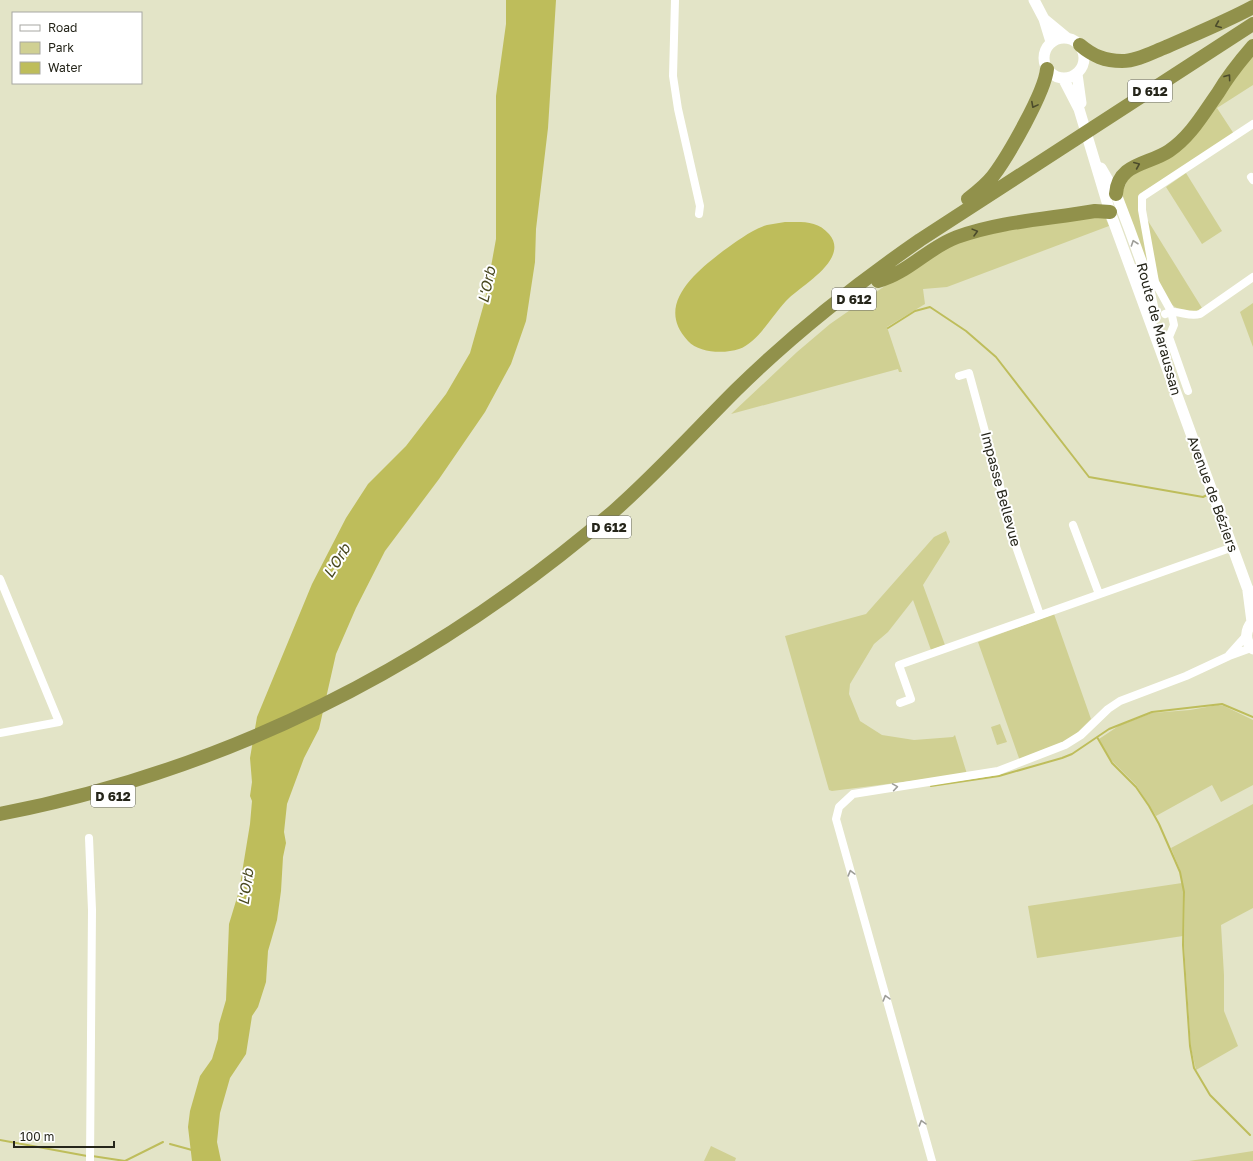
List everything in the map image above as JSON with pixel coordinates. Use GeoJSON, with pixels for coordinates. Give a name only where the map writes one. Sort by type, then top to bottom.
{"type":"FeatureCollection","features":[{"type":"Feature","properties":{"kind":"highway"},"geometry":{"type":"LineString","coordinates":[[1080,45],[1092,54],[1103,59],[1124,61],[1150,53],[1228,21],[1253,8]]}},
{"type":"Feature","properties":{"kind":"highway","name":"D 612"},"geometry":{"type":"LineString","coordinates":[[0,823],[48,814],[128,792],[222,754],[290,730],[474,630],[556,571],[618,519],[662,479],[778,362],[920,240],[1253,24]]}},
{"type":"Feature","properties":{"kind":"highway","name":"D 612"},"geometry":{"type":"LineString","coordinates":[[878,275],[957,227],[1233,50],[1253,34]]}},
{"type":"Feature","properties":{"kind":"highway"},"geometry":{"type":"LineString","coordinates":[[1116,194],[1116,186],[1128,169],[1169,151],[1186,137],[1236,67],[1253,46]]}},
{"type":"Feature","properties":{"kind":"highway"},"geometry":{"type":"LineString","coordinates":[[1047,69],[1044,85],[1034,106],[994,176],[961,205],[885,257],[878,275],[893,277],[922,257],[964,235],[1021,223],[1095,212],[1110,212]]}},
{"type":"Feature","properties":{"kind":"highway","name":"D 612"},"geometry":{"type":"LineString","coordinates":[[0,814],[104,790],[222,754]]}},
{"type":"Feature","properties":{"kind":"main road"},"geometry":{"type":"LineString","coordinates":[[1034,0],[1044,19],[1051,42]]}},
{"type":"Feature","properties":{"kind":"main road"},"geometry":{"type":"LineString","coordinates":[[1044,19],[1067,38],[1080,45],[1085,57],[1081,69],[1077,74],[1063,78],[1051,74],[1047,69],[1044,63],[1045,52],[1051,42],[1056,39],[1067,38]]}},
{"type":"Feature","properties":{"kind":"main road","name":"Route de Maraussan"},"geometry":{"type":"LineString","coordinates":[[1077,74],[1081,109],[1110,212],[1180,401]]}},
{"type":"Feature","properties":{"kind":"main road","name":"Route de Maraussan"},"geometry":{"type":"LineString","coordinates":[[1063,78],[1081,109]]}},
{"type":"Feature","properties":{"kind":"main road","name":"Route de Maraussan"},"geometry":{"type":"LineString","coordinates":[[1092,150],[1116,194],[1145,272],[1156,324],[1180,401]]}},
{"type":"Feature","properties":{"kind":"main road","name":"Avenue de Béziers"},"geometry":{"type":"LineString","coordinates":[[1180,401],[1247,587],[1253,598]]}},
{"type":"Feature","properties":{"kind":"main road","name":"Avenue de Béziers"},"geometry":{"type":"LineString","coordinates":[[1247,587],[1252,621]]}},
{"type":"Feature","properties":{"kind":"main road"},"geometry":{"type":"LineString","coordinates":[[1252,621],[1246,636],[1252,649]]}},
{"type":"Feature","properties":{"kind":"street"},"geometry":{"type":"LineString","coordinates":[[675,0],[673,76],[678,109],[700,206],[699,214]]}},
{"type":"Feature","properties":{"kind":"street"},"geometry":{"type":"LineString","coordinates":[[1188,391],[1169,337],[1174,325],[1156,282],[1142,210],[1142,197],[1253,124]]}},
{"type":"Feature","properties":{"kind":"street"},"geometry":{"type":"LineString","coordinates":[[1153,311],[1168,313],[1180,312],[1192,315],[1200,314],[1253,277]]}},
{"type":"Feature","properties":{"kind":"street"},"geometry":{"type":"LineString","coordinates":[[1156,324],[1168,313]]}},
{"type":"Feature","properties":{"kind":"street","name":"Impasse Bellevue"},"geometry":{"type":"LineString","coordinates":[[959,376],[969,373],[1001,490],[1006,518],[1040,615]]}},
{"type":"Feature","properties":{"kind":"street"},"geometry":{"type":"LineString","coordinates":[[1073,526],[1099,594]]}},
{"type":"Feature","properties":{"kind":"street"},"geometry":{"type":"LineString","coordinates":[[900,703],[911,700],[899,665],[1233,547]]}},
{"type":"Feature","properties":{"kind":"street"},"geometry":{"type":"LineString","coordinates":[[0,578],[59,722],[0,733]]}},
{"type":"Feature","properties":{"kind":"street"},"geometry":{"type":"LineString","coordinates":[[1229,656],[1246,636]]}},
{"type":"Feature","properties":{"kind":"street"},"geometry":{"type":"LineString","coordinates":[[932,1161],[836,819],[839,807],[853,794],[998,771],[1065,745],[1120,702],[1186,676],[1229,656],[1252,649]]}},
{"type":"Feature","properties":{"kind":"street"},"geometry":{"type":"LineString","coordinates":[[89,838],[92,910],[90,1159]]}},
{"type":"Feature","properties":{"kind":"green space"},"geometry":{"type":"Polygon","coordinates":[[[1253,50],[1253,85],[1217,108],[1234,134],[1143,192],[1153,287],[1121,195],[1129,177],[1158,162],[1253,50]]]}},
{"type":"Feature","properties":{"kind":"green space"},"geometry":{"type":"Polygon","coordinates":[[[1186,173],[1222,231],[1202,244],[1166,187],[1186,173]]]}},
{"type":"Feature","properties":{"kind":"green space"},"geometry":{"type":"Polygon","coordinates":[[[1104,214],[1109,226],[947,287],[923,289],[925,304],[887,327],[902,372],[899,372],[898,369],[731,414],[797,352],[830,324],[928,256],[959,239],[1104,214]]]}},
{"type":"Feature","properties":{"kind":"green space"},"geometry":{"type":"Polygon","coordinates":[[[1145,216],[1202,308],[1195,312],[1177,308],[1170,302],[1164,292],[1151,252],[1145,216]]]}},
{"type":"Feature","properties":{"kind":"green space"},"geometry":{"type":"Polygon","coordinates":[[[1253,303],[1253,347],[1240,312],[1253,303]]]}},
{"type":"Feature","properties":{"kind":"green space"},"geometry":{"type":"Polygon","coordinates":[[[946,531],[950,542],[923,585],[945,645],[931,650],[913,600],[888,632],[874,644],[850,684],[849,694],[860,721],[882,735],[914,740],[953,737],[955,735],[967,774],[832,791],[829,790],[785,636],[866,614],[934,537],[946,531]]]}},
{"type":"Feature","properties":{"kind":"green space"},"geometry":{"type":"Polygon","coordinates":[[[1054,614],[1091,719],[1075,735],[1064,743],[1020,761],[978,642],[1054,614]]]}},
{"type":"Feature","properties":{"kind":"green space"},"geometry":{"type":"Polygon","coordinates":[[[1218,705],[1224,706],[1253,720],[1253,785],[1221,802],[1212,785],[1156,816],[1136,785],[1109,758],[1099,739],[1120,725],[1152,713],[1190,710],[1218,705]]]}},
{"type":"Feature","properties":{"kind":"green space"},"geometry":{"type":"Polygon","coordinates":[[[1000,724],[1007,742],[997,745],[991,727],[1000,724]]]}},
{"type":"Feature","properties":{"kind":"green space"},"geometry":{"type":"Polygon","coordinates":[[[1253,804],[1253,908],[1221,925],[1224,975],[1224,1011],[1238,1046],[1196,1070],[1191,1048],[1184,945],[1185,896],[1180,870],[1171,848],[1253,804]]]}},
{"type":"Feature","properties":{"kind":"green space"},"geometry":{"type":"Polygon","coordinates":[[[1182,883],[1184,892],[1183,936],[1037,958],[1028,906],[1182,883]]]}},
{"type":"Feature","properties":{"kind":"green space"},"geometry":{"type":"Polygon","coordinates":[[[711,1146],[736,1158],[735,1161],[704,1161],[711,1146]]]}},
{"type":"Feature","properties":{"kind":"green space"},"geometry":{"type":"Polygon","coordinates":[[[1253,1151],[1253,1161],[1189,1161],[1253,1151]]]}},
{"type":"Feature","properties":{"kind":"water","name":"L'Orb"},"geometry":{"type":"Polygon","coordinates":[[[506,0],[556,0],[548,128],[536,229],[535,262],[526,321],[511,364],[485,412],[439,479],[385,551],[356,608],[336,654],[319,729],[304,758],[287,804],[284,832],[286,843],[283,857],[281,891],[277,920],[268,951],[266,982],[258,1007],[252,1016],[246,1054],[230,1078],[220,1113],[217,1142],[221,1161],[192,1161],[188,1127],[190,1111],[200,1076],[212,1059],[218,1039],[219,1024],[226,1000],[229,924],[239,891],[250,824],[252,801],[250,796],[252,782],[250,758],[257,717],[312,584],[346,518],[368,484],[406,446],[446,394],[470,353],[485,300],[496,239],[496,96],[506,24],[506,0]]]}},
{"type":"Feature","properties":{"kind":"water"},"geometry":{"type":"Polygon","coordinates":[[[785,222],[809,223],[824,229],[834,243],[834,252],[830,261],[814,278],[783,304],[760,333],[746,345],[733,351],[719,352],[705,350],[693,345],[688,341],[679,328],[675,315],[677,302],[691,279],[723,251],[749,233],[767,225],[785,222]]]}},
{"type":"Feature","properties":{"kind":"waterway"},"geometry":{"type":"LineString","coordinates":[[888,328],[915,311],[930,307],[966,331],[996,357],[1089,477],[1203,497],[1207,495]]}},
{"type":"Feature","properties":{"kind":"waterway"},"geometry":{"type":"LineString","coordinates":[[931,786],[999,776],[1062,758],[1072,754],[1109,729],[1152,712],[1222,704],[1253,717]]}},
{"type":"Feature","properties":{"kind":"waterway"},"geometry":{"type":"LineString","coordinates":[[1097,737],[1112,763],[1136,787],[1149,806],[1159,824],[1180,872],[1184,892],[1183,945],[1190,1046],[1194,1068],[1210,1095],[1250,1135]]}},
{"type":"Feature","properties":{"kind":"waterway"},"geometry":{"type":"LineString","coordinates":[[0,1140],[87,1156]]}},
{"type":"Feature","properties":{"kind":"waterway"},"geometry":{"type":"LineString","coordinates":[[92,1156],[125,1161],[163,1142]]}},
{"type":"Feature","properties":{"kind":"waterway"},"geometry":{"type":"LineString","coordinates":[[170,1144],[192,1150]]}}]}
